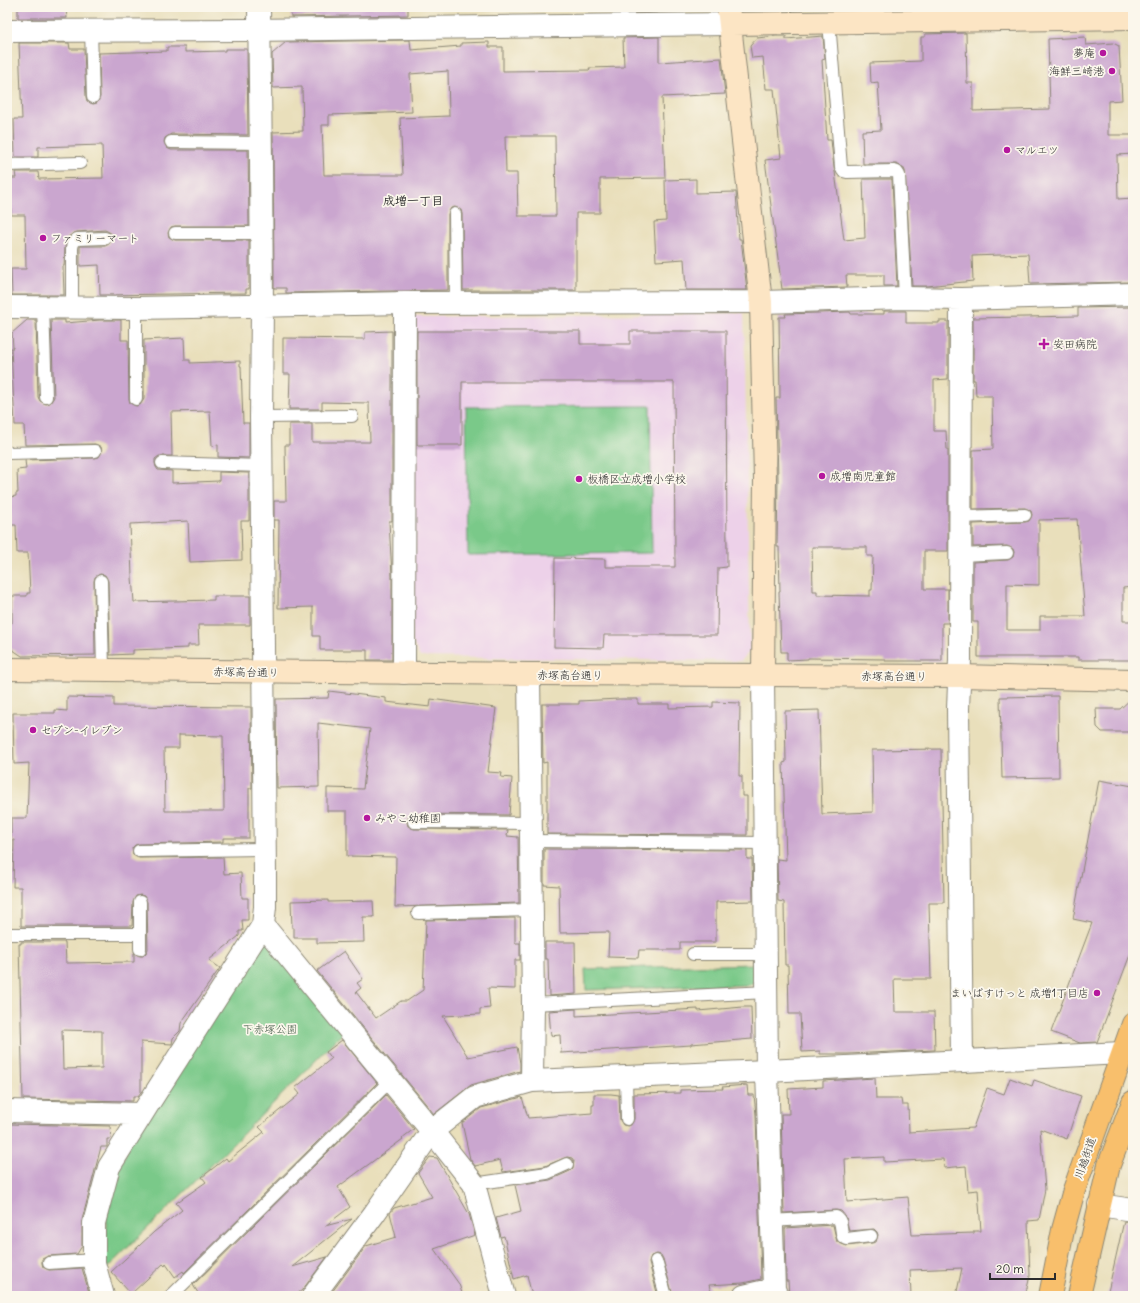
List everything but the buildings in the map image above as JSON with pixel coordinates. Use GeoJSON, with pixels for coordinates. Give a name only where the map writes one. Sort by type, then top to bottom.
{"type":"FeatureCollection","features":[{"type":"Feature","properties":{"kind":"highway","name":"川越街道"},"geometry":{"type":"LineString","coordinates":[[1050,1296],[1063,1230],[1074,1190],[1133,1024]]}},
{"type":"Feature","properties":{"kind":"highway"},"geometry":{"type":"LineString","coordinates":[[1079,1296],[1109,1165],[1133,1102]]}},
{"type":"Feature","properties":{"kind":"street"},"geometry":{"type":"LineString","coordinates":[[103,1296],[94,1260],[94,1223],[109,1167],[141,1114],[264,925],[264,672],[260,417],[262,234],[258,7]]}},
{"type":"Feature","properties":{"kind":"street"},"geometry":{"type":"LineString","coordinates":[[729,15],[761,302],[765,480],[763,675],[766,843],[767,1071],[775,1292],[744,1296]]}},
{"type":"Feature","properties":{"kind":"street"},"geometry":{"type":"LineString","coordinates":[[7,31],[259,30],[729,15],[829,22],[1133,18]]}},
{"type":"Feature","properties":{"kind":"street"},"geometry":{"type":"LineString","coordinates":[[7,307],[136,308],[404,303],[761,302],[905,298],[960,299],[1133,294]]}},
{"type":"Feature","properties":{"kind":"street"},"geometry":{"type":"LineString","coordinates":[[960,299],[959,676],[962,1060]]}},
{"type":"Feature","properties":{"kind":"street"},"geometry":{"type":"LineString","coordinates":[[404,303],[404,673]]}},
{"type":"Feature","properties":{"kind":"street","name":"赤塚高台通り"},"geometry":{"type":"LineString","coordinates":[[7,669],[959,676],[1133,680]]}},
{"type":"Feature","properties":{"kind":"street"},"geometry":{"type":"LineString","coordinates":[[529,674],[533,1004],[532,1081]]}},
{"type":"Feature","properties":{"kind":"street"},"geometry":{"type":"LineString","coordinates":[[264,925],[474,1184],[504,1296]]}},
{"type":"Feature","properties":{"kind":"street"},"geometry":{"type":"LineString","coordinates":[[313,1296],[374,1214],[432,1131],[475,1097],[532,1081],[1122,1053]]}},
{"type":"Feature","properties":{"kind":"street"},"geometry":{"type":"LineString","coordinates":[[7,1111],[141,1114]]}},
{"type":"Feature","properties":{"kind":"street"},"geometry":{"type":"LineString","coordinates":[[1099,1205],[1133,1210]]}},
{"type":"Feature","properties":{"kind":"lane"},"geometry":{"type":"LineString","coordinates":[[829,22],[841,167],[843,171],[847,172],[894,171],[899,175],[905,298]]}},
{"type":"Feature","properties":{"kind":"lane"},"geometry":{"type":"LineString","coordinates":[[91,30],[93,97]]}},
{"type":"Feature","properties":{"kind":"lane"},"geometry":{"type":"LineString","coordinates":[[172,142],[260,142]]}},
{"type":"Feature","properties":{"kind":"lane"},"geometry":{"type":"LineString","coordinates":[[7,165],[80,163]]}},
{"type":"Feature","properties":{"kind":"lane"},"geometry":{"type":"LineString","coordinates":[[455,214],[456,303]]}},
{"type":"Feature","properties":{"kind":"lane"},"geometry":{"type":"LineString","coordinates":[[175,233],[262,234]]}},
{"type":"Feature","properties":{"kind":"lane"},"geometry":{"type":"LineString","coordinates":[[72,308],[73,243],[77,239],[105,238]]}},
{"type":"Feature","properties":{"kind":"lane"},"geometry":{"type":"LineString","coordinates":[[43,307],[46,398]]}},
{"type":"Feature","properties":{"kind":"lane"},"geometry":{"type":"LineString","coordinates":[[136,308],[136,399]]}},
{"type":"Feature","properties":{"kind":"lane"},"geometry":{"type":"LineString","coordinates":[[260,417],[352,416]]}},
{"type":"Feature","properties":{"kind":"lane"},"geometry":{"type":"LineString","coordinates":[[7,453],[95,451]]}},
{"type":"Feature","properties":{"kind":"lane"},"geometry":{"type":"LineString","coordinates":[[162,463],[261,466]]}},
{"type":"Feature","properties":{"kind":"lane"},"geometry":{"type":"LineString","coordinates":[[960,516],[1025,515]]}},
{"type":"Feature","properties":{"kind":"lane"},"geometry":{"type":"LineString","coordinates":[[960,555],[1006,554]]}},
{"type":"Feature","properties":{"kind":"lane"},"geometry":{"type":"LineString","coordinates":[[101,581],[103,670]]}},
{"type":"Feature","properties":{"kind":"lane"},"geometry":{"type":"LineString","coordinates":[[414,822],[531,832],[766,843]]}},
{"type":"Feature","properties":{"kind":"lane"},"geometry":{"type":"LineString","coordinates":[[139,851],[265,848]]}},
{"type":"Feature","properties":{"kind":"lane"},"geometry":{"type":"LineString","coordinates":[[140,902],[140,949]]}},
{"type":"Feature","properties":{"kind":"lane"},"geometry":{"type":"LineString","coordinates":[[418,913],[532,910]]}},
{"type":"Feature","properties":{"kind":"lane"},"geometry":{"type":"LineString","coordinates":[[7,934],[139,934]]}},
{"type":"Feature","properties":{"kind":"lane"},"geometry":{"type":"LineString","coordinates":[[693,954],[766,954]]}},
{"type":"Feature","properties":{"kind":"lane"},"geometry":{"type":"LineString","coordinates":[[533,1004],[767,992]]}},
{"type":"Feature","properties":{"kind":"lane"},"geometry":{"type":"LineString","coordinates":[[626,1077],[627,1119]]}},
{"type":"Feature","properties":{"kind":"lane"},"geometry":{"type":"LineString","coordinates":[[171,1296],[391,1080]]}},
{"type":"Feature","properties":{"kind":"lane"},"geometry":{"type":"LineString","coordinates":[[474,1184],[547,1173],[567,1164]]}},
{"type":"Feature","properties":{"kind":"lane"},"geometry":{"type":"LineString","coordinates":[[772,1221],[836,1217],[840,1219],[843,1237],[847,1239],[871,1236]]}},
{"type":"Feature","properties":{"kind":"lane"},"geometry":{"type":"LineString","coordinates":[[49,1263],[94,1260]]}},
{"type":"Feature","properties":{"kind":"lane"},"geometry":{"type":"LineString","coordinates":[[656,1261],[666,1296]]}},
{"type":"Feature","properties":{"kind":"shaded area","name":"板橋区立成増小学校"},"geometry":{"type":"Polygon","coordinates":[[[744,313],[750,651],[741,661],[420,657],[412,641],[411,317],[744,313]]]}},
{"type":"Feature","properties":{"kind":"green space"},"geometry":{"type":"Polygon","coordinates":[[[650,406],[652,553],[468,555],[466,407],[650,406]]]}},
{"type":"Feature","properties":{"kind":"green space","name":"下赤塚公園"},"geometry":{"type":"Polygon","coordinates":[[[270,941],[343,1033],[105,1270],[107,1195],[133,1137],[260,944],[270,941]]]}},
{"type":"Feature","properties":{"kind":"green space"},"geometry":{"type":"Polygon","coordinates":[[[755,964],[756,980],[750,985],[586,990],[585,969],[755,964]]]}},
{"type":"Feature","properties":{"kind":"place","name":"夢庵"},"geometry":{"type":"Point","coordinates":[1103,53]}},
{"type":"Feature","properties":{"kind":"place","name":"海鮮三崎港"},"geometry":{"type":"Point","coordinates":[1112,71]}},
{"type":"Feature","properties":{"kind":"place","name":"マルエツ"},"geometry":{"type":"Point","coordinates":[1007,150]}},
{"type":"Feature","properties":{"kind":"place","name":"ファミリーマート"},"geometry":{"type":"Point","coordinates":[43,238]}},
{"type":"Feature","properties":{"kind":"place","name":"安田病院"},"geometry":{"type":"Point","coordinates":[1044,344]}},
{"type":"Feature","properties":{"kind":"place","name":"成増南児童館"},"geometry":{"type":"Point","coordinates":[822,476]}},
{"type":"Feature","properties":{"kind":"place","name":"板橋区立成増小学校"},"geometry":{"type":"Point","coordinates":[579,479]}},
{"type":"Feature","properties":{"kind":"place","name":"セブン-イレブン"},"geometry":{"type":"Point","coordinates":[33,730]}},
{"type":"Feature","properties":{"kind":"place","name":"みやこ幼稚園"},"geometry":{"type":"Point","coordinates":[367,818]}},
{"type":"Feature","properties":{"kind":"place","name":"まいばすけっと 成増1丁目店"},"geometry":{"type":"Point","coordinates":[1097,993]}},
{"type":"Feature","properties":{"kind":"district","name":"成増一丁目"},"geometry":{"type":"Point","coordinates":[413,200]}}]}
